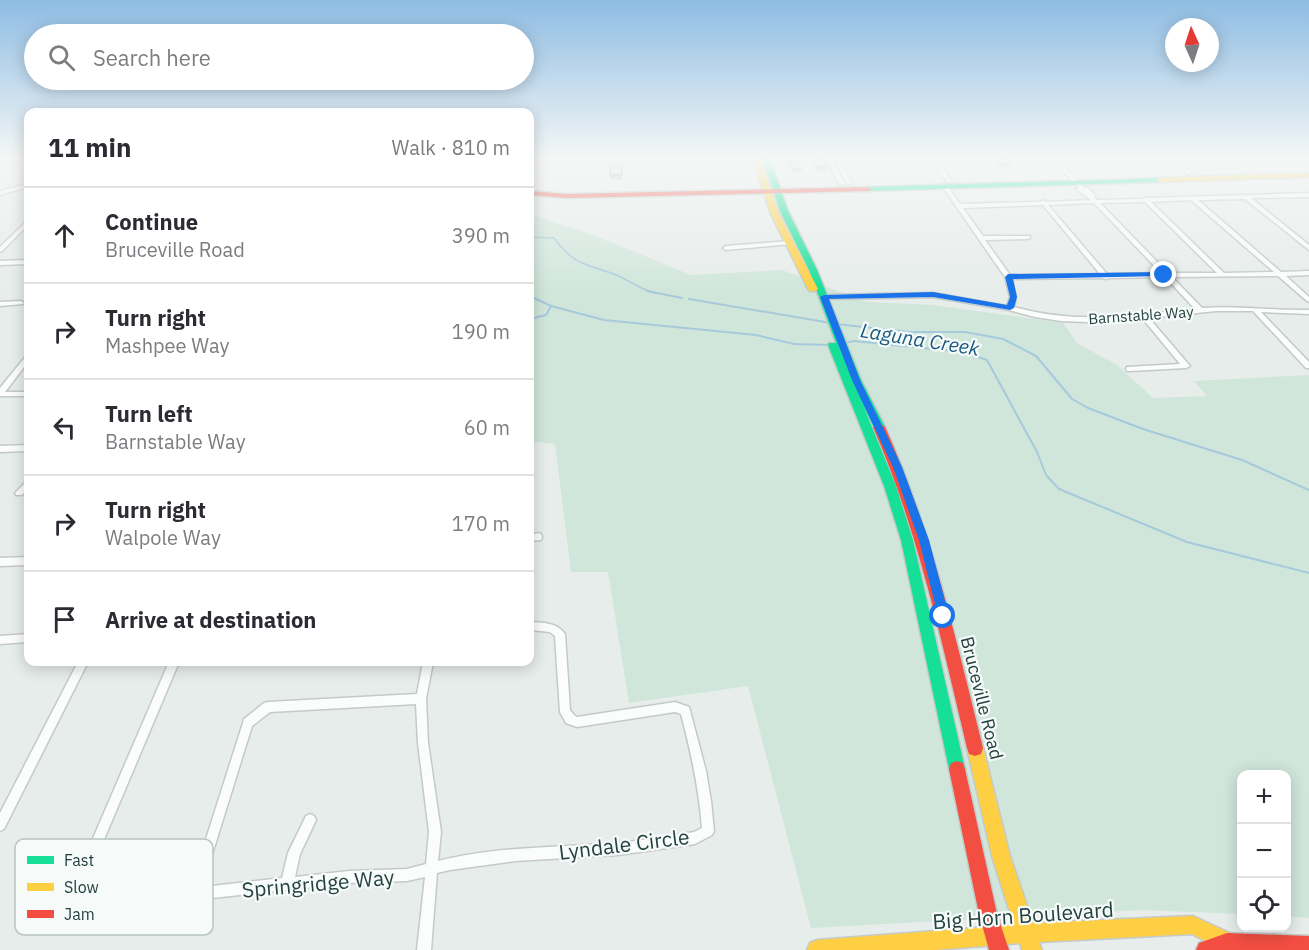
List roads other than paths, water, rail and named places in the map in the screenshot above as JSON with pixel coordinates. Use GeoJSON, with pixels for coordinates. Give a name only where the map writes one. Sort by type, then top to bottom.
{"type":"FeatureCollection","features":[{"type":"Feature","properties":{"kind":"main road","name":"Bruceville Road"},"geometry":{"type":"LineString","coordinates":[[776,203],[789,243],[824,304]]}},
{"type":"Feature","properties":{"kind":"main road","name":"Bruceville Road"},"geometry":{"type":"LineString","coordinates":[[778,203],[824,304],[890,486],[907,540],[993,936],[999,950]]}},
{"type":"Feature","properties":{"kind":"main road","name":"Bruceville Road"},"geometry":{"type":"LineString","coordinates":[[840,351],[898,467],[924,540],[1001,856],[1032,950]]}},
{"type":"Feature","properties":{"kind":"main road","name":"Big Horn Boulevard"},"geometry":{"type":"LineString","coordinates":[[817,950],[1027,933],[1193,925],[1227,942]]}},
{"type":"Feature","properties":{"kind":"main road","name":"Big Horn Boulevard"},"geometry":{"type":"LineString","coordinates":[[1206,950],[1227,942],[1309,945]]}},
{"type":"Feature","properties":{"kind":"street"},"geometry":{"type":"LineString","coordinates":[[958,203],[1008,277],[1013,297],[1010,308]]}},
{"type":"Feature","properties":{"kind":"street"},"geometry":{"type":"LineString","coordinates":[[960,206],[1015,203]]}},
{"type":"Feature","properties":{"kind":"street"},"geometry":{"type":"LineString","coordinates":[[1044,203],[1106,277]]}},
{"type":"Feature","properties":{"kind":"street"},"geometry":{"type":"LineString","coordinates":[[1097,203],[1201,311],[1217,309],[1309,312]]}},
{"type":"Feature","properties":{"kind":"street"},"geometry":{"type":"LineString","coordinates":[[1149,203],[1222,274]]}},
{"type":"Feature","properties":{"kind":"street"},"geometry":{"type":"LineString","coordinates":[[1198,203],[1309,300]]}},
{"type":"Feature","properties":{"kind":"street"},"geometry":{"type":"LineString","coordinates":[[1254,203],[1309,248]]}},
{"type":"Feature","properties":{"kind":"street"},"geometry":{"type":"LineString","coordinates":[[0,250],[24,229]]}},
{"type":"Feature","properties":{"kind":"street"},"geometry":{"type":"LineString","coordinates":[[982,238],[1028,237]]}},
{"type":"Feature","properties":{"kind":"street"},"geometry":{"type":"LineString","coordinates":[[726,248],[789,243]]}},
{"type":"Feature","properties":{"kind":"street"},"geometry":{"type":"LineString","coordinates":[[0,263],[24,262]]}},
{"type":"Feature","properties":{"kind":"street"},"geometry":{"type":"LineString","coordinates":[[1008,277],[1309,273]]}},
{"type":"Feature","properties":{"kind":"street","name":"Barnstable Way"},"geometry":{"type":"LineString","coordinates":[[824,304],[933,295],[1060,319],[1145,317],[1182,310],[1201,311]]}},
{"type":"Feature","properties":{"kind":"street"},"geometry":{"type":"LineString","coordinates":[[0,304],[21,303]]}},
{"type":"Feature","properties":{"kind":"street"},"geometry":{"type":"LineString","coordinates":[[1255,310],[1309,366]]}},
{"type":"Feature","properties":{"kind":"street"},"geometry":{"type":"LineString","coordinates":[[1130,369],[1186,366],[1145,317]]}},
{"type":"Feature","properties":{"kind":"street"},"geometry":{"type":"LineString","coordinates":[[0,394],[24,363]]}},
{"type":"Feature","properties":{"kind":"street"},"geometry":{"type":"LineString","coordinates":[[0,394],[24,394]]}},
{"type":"Feature","properties":{"kind":"street"},"geometry":{"type":"LineString","coordinates":[[0,449],[24,448]]}},
{"type":"Feature","properties":{"kind":"street"},"geometry":{"type":"LineString","coordinates":[[19,493],[24,489]]}},
{"type":"Feature","properties":{"kind":"street"},"geometry":{"type":"LineString","coordinates":[[0,562],[24,561]]}},
{"type":"Feature","properties":{"kind":"street","name":"Lyndale Circle"},"geometry":{"type":"LineString","coordinates":[[434,869],[450,864],[514,855],[618,849],[695,838],[708,831],[707,808],[698,758],[685,711],[675,707],[577,722],[570,719],[565,712],[560,634],[552,628],[534,626]]}},
{"type":"Feature","properties":{"kind":"street"},"geometry":{"type":"LineString","coordinates":[[0,651],[3,640],[24,638]]}},
{"type":"Feature","properties":{"kind":"street"},"geometry":{"type":"LineString","coordinates":[[0,825],[81,666]]}},
{"type":"Feature","properties":{"kind":"street","name":"Springridge Way"},"geometry":{"type":"LineString","coordinates":[[98,839],[172,666]]}},
{"type":"Feature","properties":{"kind":"street"},"geometry":{"type":"LineString","coordinates":[[424,950],[434,869],[435,832],[423,743],[421,699],[427,666]]}},
{"type":"Feature","properties":{"kind":"street"},"geometry":{"type":"LineString","coordinates":[[211,839],[248,723],[255,714],[268,707],[421,699]]}},
{"type":"Feature","properties":{"kind":"street"},"geometry":{"type":"LineString","coordinates":[[287,884],[294,854],[310,820]]}},
{"type":"Feature","properties":{"kind":"street","name":"Springridge Way"},"geometry":{"type":"LineString","coordinates":[[213,892],[349,877],[407,875],[434,869]]}},
{"type":"Feature","properties":{"kind":"waterway","name":"Laguna Creek"},"geometry":{"type":"LineString","coordinates":[[534,237],[554,238],[570,255],[584,264],[621,277],[652,292]]}},
{"type":"Feature","properties":{"kind":"waterway","name":"Laguna Creek"},"geometry":{"type":"LineString","coordinates":[[647,291],[652,292]]}},
{"type":"Feature","properties":{"kind":"waterway","name":"Laguna Creek"},"geometry":{"type":"LineString","coordinates":[[652,292],[682,298]]}},
{"type":"Feature","properties":{"kind":"waterway","name":"Laguna Creek"},"geometry":{"type":"LineString","coordinates":[[534,298],[551,306]]}},
{"type":"Feature","properties":{"kind":"waterway","name":"Laguna Creek"},"geometry":{"type":"LineString","coordinates":[[689,299],[831,323]]}},
{"type":"Feature","properties":{"kind":"waterway","name":"Laguna Creek"},"geometry":{"type":"LineString","coordinates":[[534,318],[546,315],[551,306]]}},
{"type":"Feature","properties":{"kind":"waterway","name":"Laguna Creek"},"geometry":{"type":"LineString","coordinates":[[551,306],[604,320],[756,335],[794,344],[829,345]]}},
{"type":"Feature","properties":{"kind":"waterway","name":"Laguna Creek"},"geometry":{"type":"LineString","coordinates":[[836,324],[909,332],[965,332],[1003,339],[1036,356],[1072,399],[1088,408],[1143,429],[1242,460],[1309,490]]}},
{"type":"Feature","properties":{"kind":"waterway","name":"Laguna Creek"},"geometry":{"type":"LineString","coordinates":[[844,343],[854,341],[962,352],[987,360],[1037,452],[1046,475],[1059,489],[1187,542],[1309,573]]}}]}
